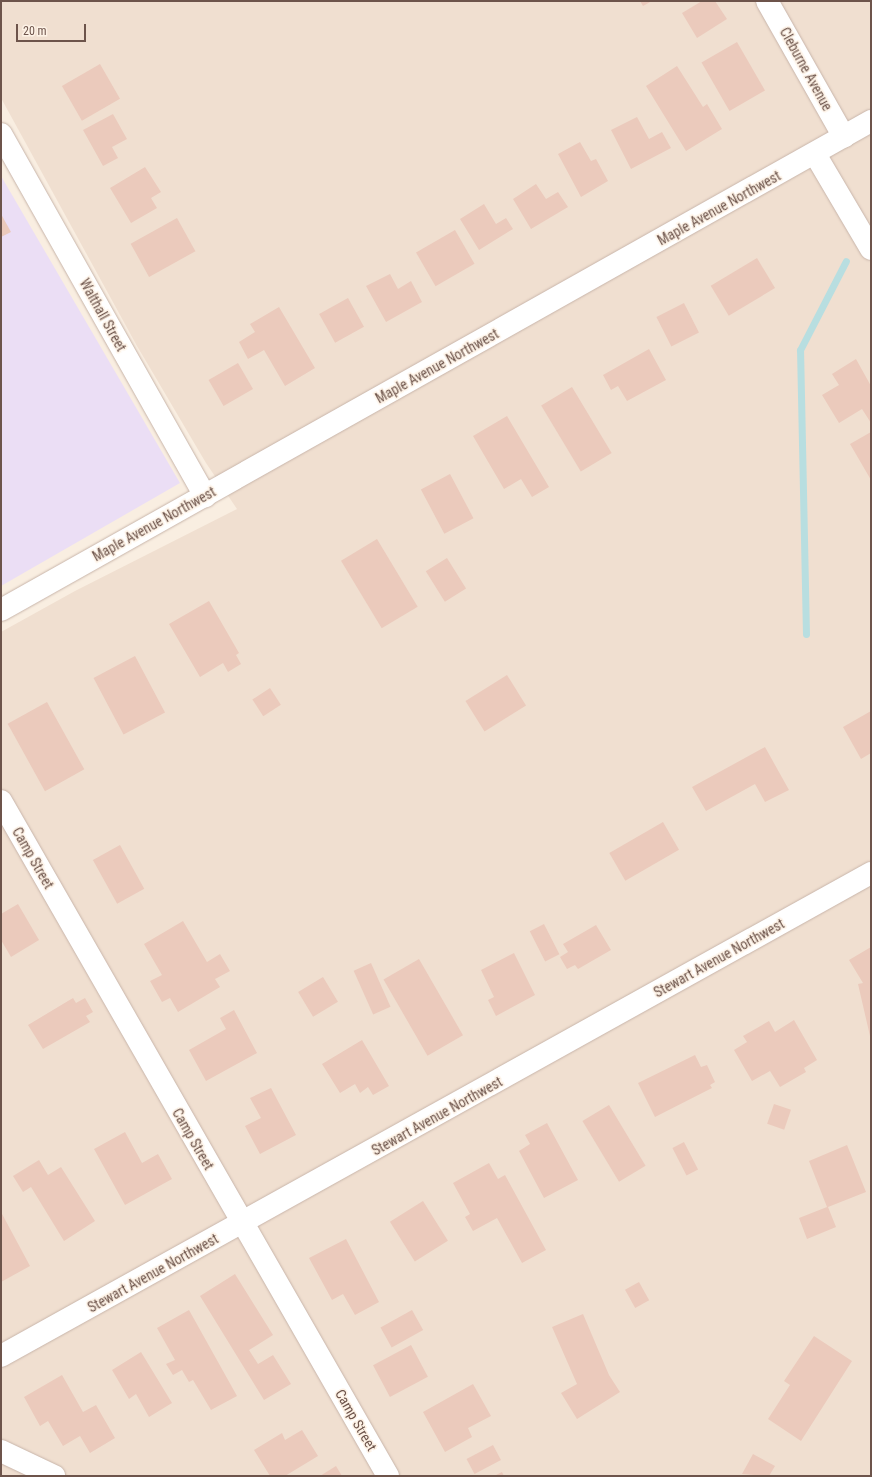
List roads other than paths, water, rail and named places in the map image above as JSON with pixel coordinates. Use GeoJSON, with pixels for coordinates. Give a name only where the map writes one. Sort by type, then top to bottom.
{"type":"FeatureCollection","features":[{"type":"Feature","properties":{"kind":"street","name":"Cleburne Avenue"},"geometry":{"type":"LineString","coordinates":[[767,1],[844,137]]}},
{"type":"Feature","properties":{"kind":"street","name":"Maple Avenue Northwest"},"geometry":{"type":"LineString","coordinates":[[1,610],[815,154],[871,121]]}},
{"type":"Feature","properties":{"kind":"street","name":"Walthall Street"},"geometry":{"type":"LineString","coordinates":[[1,134],[205,496]]}},
{"type":"Feature","properties":{"kind":"street"},"geometry":{"type":"LineString","coordinates":[[815,154],[871,249]]}},
{"type":"Feature","properties":{"kind":"street","name":"Camp Street"},"geometry":{"type":"LineString","coordinates":[[1,801],[242,1224],[388,1476]]}},
{"type":"Feature","properties":{"kind":"street","name":"Stewart Avenue Northwest"},"geometry":{"type":"LineString","coordinates":[[1,1356],[242,1224],[871,873]]}},
{"type":"Feature","properties":{"kind":"street"},"geometry":{"type":"LineString","coordinates":[[1,1451],[54,1476]]}},
{"type":"Feature","properties":{"kind":"waterway"},"geometry":{"type":"LineString","coordinates":[[806,634],[800,350],[846,261]]}}]}
